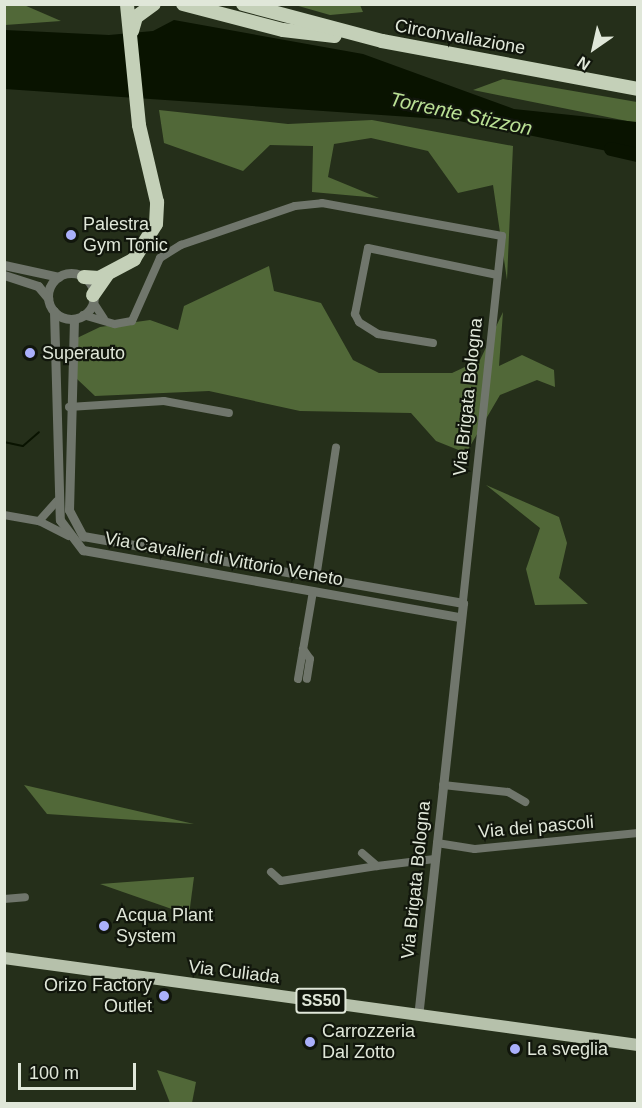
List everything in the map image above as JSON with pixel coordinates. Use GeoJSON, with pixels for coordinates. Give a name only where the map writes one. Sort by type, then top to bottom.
{"type":"FeatureCollection","features":[{"type":"Feature","properties":{"kind":"highway"},"geometry":{"type":"LineString","coordinates":[[117,4],[130,36]]}},
{"type":"Feature","properties":{"kind":"highway"},"geometry":{"type":"LineString","coordinates":[[93,299],[109,274],[148,244],[158,202],[139,125],[127,4]]}},
{"type":"Feature","properties":{"kind":"highway"},"geometry":{"type":"LineString","coordinates":[[130,36],[136,17],[154,4]]}},
{"type":"Feature","properties":{"kind":"highway"},"geometry":{"type":"LineString","coordinates":[[183,4],[283,30],[382,41]]}},
{"type":"Feature","properties":{"kind":"highway","name":"Circonvallazione"},"geometry":{"type":"LineString","coordinates":[[243,4],[382,41],[638,89]]}},
{"type":"Feature","properties":{"kind":"highway"},"geometry":{"type":"LineString","coordinates":[[84,277],[109,274]]}},
{"type":"Feature","properties":{"kind":"main road","name":"Via Culiada"},"geometry":{"type":"LineString","coordinates":[[4,958],[638,1045]]}},
{"type":"Feature","properties":{"kind":"street","name":"Via Brigata Bologna"},"geometry":{"type":"LineString","coordinates":[[105,319],[124,324],[138,316],[155,265],[181,245],[295,206],[322,203],[502,236],[418,1015]]}},
{"type":"Feature","properties":{"kind":"street"},"geometry":{"type":"LineString","coordinates":[[433,343],[378,334],[359,322],[355,314],[368,248],[497,275]]}},
{"type":"Feature","properties":{"kind":"street"},"geometry":{"type":"LineString","coordinates":[[4,265],[59,277],[84,277],[105,319]]}},
{"type":"Feature","properties":{"kind":"street"},"geometry":{"type":"LineString","coordinates":[[4,275],[38,286],[48,298],[54,311],[57,501],[68,536]]}},
{"type":"Feature","properties":{"kind":"street"},"geometry":{"type":"LineString","coordinates":[[48,298],[59,277]]}},
{"type":"Feature","properties":{"kind":"street"},"geometry":{"type":"LineString","coordinates":[[78,317],[93,299]]}},
{"type":"Feature","properties":{"kind":"street"},"geometry":{"type":"LineString","coordinates":[[54,311],[78,317],[105,319]]}},
{"type":"Feature","properties":{"kind":"street","name":"Via Cavalieri di Vittorio Veneto"},"geometry":{"type":"LineString","coordinates":[[78,317],[69,407],[69,510],[83,536],[463,603]]}},
{"type":"Feature","properties":{"kind":"street"},"geometry":{"type":"LineString","coordinates":[[69,407],[164,401],[229,413]]}},
{"type":"Feature","properties":{"kind":"street","name":"Via Cavalieri di Vittorio Veneto"},"geometry":{"type":"LineString","coordinates":[[316,578],[336,448]]}},
{"type":"Feature","properties":{"kind":"street"},"geometry":{"type":"LineString","coordinates":[[39,521],[57,501]]}},
{"type":"Feature","properties":{"kind":"street"},"geometry":{"type":"LineString","coordinates":[[4,515],[39,521],[68,536]]}},
{"type":"Feature","properties":{"kind":"street","name":"Via Cavalieri di Vittorio Veneto"},"geometry":{"type":"LineString","coordinates":[[68,536],[84,550],[461,617]]}},
{"type":"Feature","properties":{"kind":"street"},"geometry":{"type":"LineString","coordinates":[[298,679],[313,591]]}},
{"type":"Feature","properties":{"kind":"street"},"geometry":{"type":"LineString","coordinates":[[303,649],[310,659],[307,679]]}},
{"type":"Feature","properties":{"kind":"street"},"geometry":{"type":"LineString","coordinates":[[444,785],[508,792],[525,802]]}},
{"type":"Feature","properties":{"kind":"street","name":"Via dei pascoli"},"geometry":{"type":"LineString","coordinates":[[437,843],[475,849],[638,833]]}},
{"type":"Feature","properties":{"kind":"street"},"geometry":{"type":"LineString","coordinates":[[362,854],[377,866]]}},
{"type":"Feature","properties":{"kind":"street"},"geometry":{"type":"LineString","coordinates":[[271,872],[281,881],[435,859]]}},
{"type":"Feature","properties":{"kind":"street"},"geometry":{"type":"LineString","coordinates":[[4,898],[25,897]]}},
{"type":"Feature","properties":{"kind":"green space"},"geometry":{"type":"Polygon","coordinates":[[[5,4],[24,5],[61,21],[5,25],[5,4]]]}},
{"type":"Feature","properties":{"kind":"green space"},"geometry":{"type":"Polygon","coordinates":[[[295,5],[360,5],[363,12],[330,15],[295,5]]]}},
{"type":"Feature","properties":{"kind":"green space"},"geometry":{"type":"Polygon","coordinates":[[[503,79],[637,102],[637,123],[473,90],[503,79]]]}},
{"type":"Feature","properties":{"kind":"green space"},"geometry":{"type":"Polygon","coordinates":[[[159,110],[288,124],[372,120],[513,146],[507,280],[493,185],[458,193],[428,151],[371,138],[334,144],[328,177],[379,198],[312,192],[313,146],[270,145],[243,171],[164,143],[159,110]]]}},
{"type":"Feature","properties":{"kind":"green space"},"geometry":{"type":"Polygon","coordinates":[[[269,266],[274,291],[321,303],[353,360],[379,373],[452,373],[480,360],[503,312],[499,366],[522,355],[554,370],[555,387],[537,380],[500,395],[466,453],[436,441],[411,413],[300,411],[209,391],[95,396],[77,379],[77,338],[100,327],[150,320],[178,330],[184,306],[269,266]]]}},
{"type":"Feature","properties":{"kind":"green space"},"geometry":{"type":"Polygon","coordinates":[[[486,485],[559,517],[567,543],[559,578],[588,604],[535,605],[526,569],[540,528],[486,485]]]}},
{"type":"Feature","properties":{"kind":"green space"},"geometry":{"type":"Polygon","coordinates":[[[24,785],[194,824],[47,814],[24,785]]]}},
{"type":"Feature","properties":{"kind":"green space"},"geometry":{"type":"Polygon","coordinates":[[[194,877],[189,915],[100,884],[194,877]]]}},
{"type":"Feature","properties":{"kind":"green space"},"geometry":{"type":"Polygon","coordinates":[[[157,1070],[196,1082],[192,1103],[170,1103],[157,1070]]]}},
{"type":"Feature","properties":{"kind":"water"},"geometry":{"type":"Polygon","coordinates":[[[174,20],[363,54],[514,109],[637,122],[637,157],[454,120],[5,89],[5,30],[109,35],[153,31],[174,20]]]}},
{"type":"Feature","properties":{"kind":"waterway","name":"Torrente Stizzon"},"geometry":{"type":"LineString","coordinates":[[611,149],[638,155]]}},
{"type":"Feature","properties":{"kind":"waterway"},"geometry":{"type":"LineString","coordinates":[[4,442],[23,446],[39,432]]}},
{"type":"Feature","properties":{"kind":"place","name":"Palestra Gym Tonic"},"geometry":{"type":"Point","coordinates":[71,235]}},
{"type":"Feature","properties":{"kind":"place","name":"Superauto"},"geometry":{"type":"Point","coordinates":[30,353]}},
{"type":"Feature","properties":{"kind":"place","name":"Acqua Plant System"},"geometry":{"type":"Point","coordinates":[104,926]}},
{"type":"Feature","properties":{"kind":"place","name":"Orizo Factory Outlet"},"geometry":{"type":"Point","coordinates":[164,996]}},
{"type":"Feature","properties":{"kind":"place","name":"Carrozzeria Dal Zotto"},"geometry":{"type":"Point","coordinates":[310,1042]}},
{"type":"Feature","properties":{"kind":"place","name":"La sveglia"},"geometry":{"type":"Point","coordinates":[515,1049]}}]}
